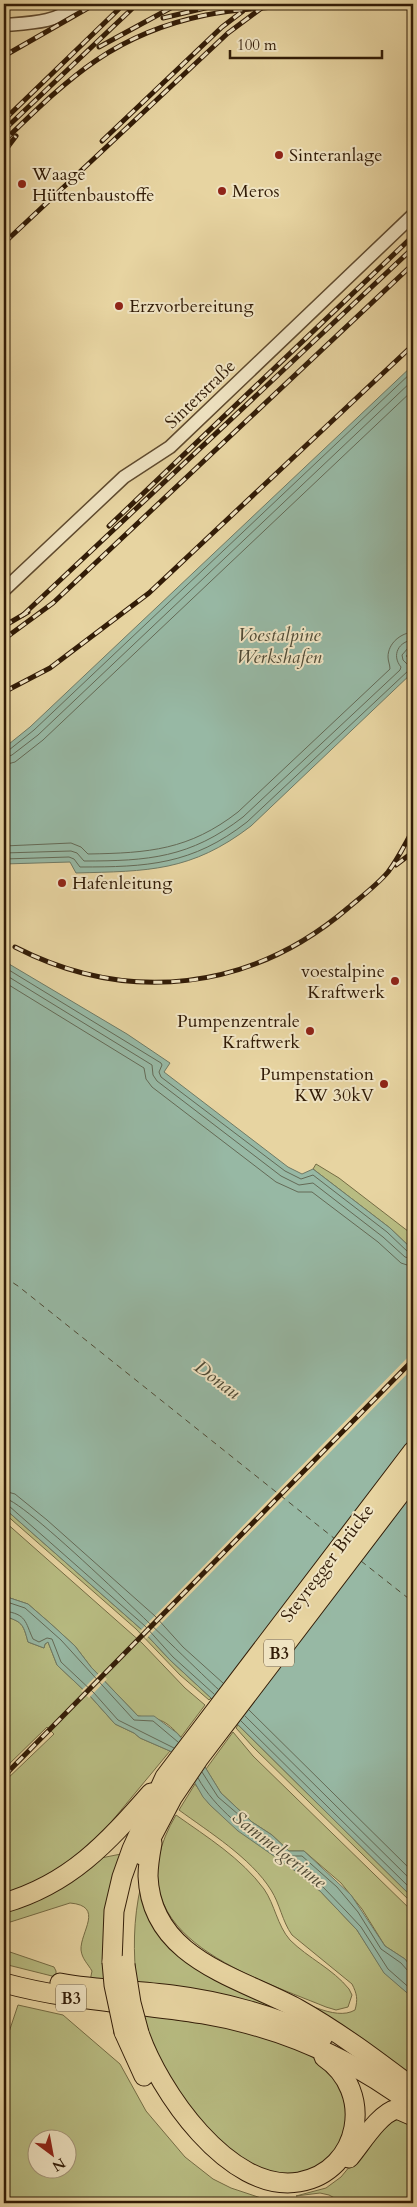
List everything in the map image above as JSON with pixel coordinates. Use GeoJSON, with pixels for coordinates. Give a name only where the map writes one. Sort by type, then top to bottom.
{"type":"FeatureCollection","features":[{"type":"Feature","properties":{"kind":"main road","name":"Steyregger Brücke"},"geometry":{"type":"LineString","coordinates":[[143,1824],[165,1777],[413,1450]]}},
{"type":"Feature","properties":{"kind":"main road","name":"Steyregger Brücke"},"geometry":{"type":"LineString","coordinates":[[143,1824],[180,1785],[413,1476]]}},
{"type":"Feature","properties":{"kind":"main road","name":"B3"},"geometry":{"type":"LineString","coordinates":[[4,1903],[35,1892],[62,1878],[99,1850],[143,1824]]}},
{"type":"Feature","properties":{"kind":"main road","name":"B3"},"geometry":{"type":"LineString","coordinates":[[143,1824],[129,1855],[118,1893],[113,1925],[119,1964],[117,2001],[132,2032],[164,2087],[181,2112],[202,2135],[242,2168],[267,2179],[288,2182],[308,2179],[327,2170],[335,2163],[351,2138],[356,2115],[352,2090],[340,2070],[325,2058],[295,2040]]}},
{"type":"Feature","properties":{"kind":"main road"},"geometry":{"type":"LineString","coordinates":[[143,1824],[151,1895],[162,1922],[181,1947],[208,1966],[295,2008],[331,2028],[375,2060]]}},
{"type":"Feature","properties":{"kind":"main road","name":"B3"},"geometry":{"type":"LineString","coordinates":[[4,1971],[71,1985],[172,1995],[240,2007],[276,2017],[375,2060],[413,2088]]}},
{"type":"Feature","properties":{"kind":"main road","name":"B3"},"geometry":{"type":"LineString","coordinates":[[4,1983],[66,1997],[204,2014],[270,2030],[332,2053],[363,2070],[413,2105]]}},
{"type":"Feature","properties":{"kind":"main road","name":"B3"},"geometry":{"type":"LineString","coordinates":[[132,2032],[131,2050],[160,2105],[196,2147],[235,2177],[256,2186],[269,2189],[291,2190],[322,2182],[339,2170],[389,2111],[397,2108],[413,2116]]}},
{"type":"Feature","properties":{"kind":"street"},"geometry":{"type":"LineString","coordinates":[[4,26],[41,23],[55,18],[78,4]]}},
{"type":"Feature","properties":{"kind":"street","name":"Sinterstraße"},"geometry":{"type":"LineString","coordinates":[[4,590],[124,477],[170,447],[413,216]]}},
{"type":"Feature","properties":{"kind":"green space"},"geometry":{"type":"Polygon","coordinates":[[[316,1164],[339,1178],[413,1235],[413,1250],[390,1228],[313,1169],[316,1164]]]}},
{"type":"Feature","properties":{"kind":"green space"},"geometry":{"type":"Polygon","coordinates":[[[4,1508],[141,1629],[170,1660],[211,1698],[209,1700],[180,1675],[136,1629],[4,1513],[4,1508]]]}},
{"type":"Feature","properties":{"kind":"green space"},"geometry":{"type":"Polygon","coordinates":[[[4,1521],[142,1643],[185,1688],[205,1705],[181,1737],[162,1721],[138,1716],[91,1667],[75,1646],[51,1624],[28,1604],[4,1596],[4,1521]]]}},
{"type":"Feature","properties":{"kind":"green space"},"geometry":{"type":"Polygon","coordinates":[[[4,1616],[21,1624],[28,1642],[44,1648],[48,1642],[57,1665],[90,1696],[115,1724],[140,1738],[170,1751],[83,1856],[4,1898],[4,1782],[54,1734],[47,1727],[4,1769],[4,1616]]]}},
{"type":"Feature","properties":{"kind":"green space"},"geometry":{"type":"Polygon","coordinates":[[[238,1725],[413,1898],[413,1904],[253,1747],[236,1728],[238,1725]]]}},
{"type":"Feature","properties":{"kind":"green space"},"geometry":{"type":"Polygon","coordinates":[[[233,1732],[253,1756],[413,1912],[413,1970],[405,1959],[385,1946],[362,1909],[341,1883],[304,1851],[289,1851],[272,1835],[252,1822],[221,1793],[206,1769],[233,1732]]]}},
{"type":"Feature","properties":{"kind":"green space"},"geometry":{"type":"Polygon","coordinates":[[[195,1784],[210,1805],[246,1836],[320,1891],[357,1930],[384,1972],[413,1998],[413,2079],[278,1990],[316,2008],[327,2011],[347,2013],[355,2010],[356,2006],[355,1991],[352,1984],[292,1935],[274,1895],[263,1878],[229,1846],[179,1810],[195,1784]]]}},
{"type":"Feature","properties":{"kind":"green space"},"geometry":{"type":"Polygon","coordinates":[[[176,1815],[223,1849],[255,1878],[268,1895],[282,1928],[290,1940],[336,1975],[349,1989],[352,1995],[348,2007],[336,2010],[326,2007],[259,1980],[225,1963],[195,1942],[172,1918],[159,1890],[159,1855],[176,1815]]]}},
{"type":"Feature","properties":{"kind":"green space"},"geometry":{"type":"Polygon","coordinates":[[[121,1854],[105,1981],[90,1981],[92,1971],[84,1959],[81,1950],[89,1914],[80,1905],[70,1903],[4,1924],[4,1908],[101,1858],[121,1854]]]}},
{"type":"Feature","properties":{"kind":"green space"},"geometry":{"type":"Polygon","coordinates":[[[141,1885],[158,1922],[307,2019],[137,1987],[134,1936],[141,1885]]]}},
{"type":"Feature","properties":{"kind":"green space"},"geometry":{"type":"Polygon","coordinates":[[[4,1952],[10,1952],[54,1967],[56,1977],[4,1964],[4,1952]]]}},
{"type":"Feature","properties":{"kind":"green space"},"geometry":{"type":"Polygon","coordinates":[[[18,2005],[63,2015],[120,2064],[146,2111],[185,2157],[213,2179],[231,2188],[267,2200],[291,2202],[321,2198],[336,2203],[4,2203],[4,2047],[18,2005]]]}},
{"type":"Feature","properties":{"kind":"green space"},"geometry":{"type":"Polygon","coordinates":[[[143,2015],[220,2026],[253,2034],[301,2051],[321,2062],[340,2081],[351,2121],[328,2163],[297,2177],[257,2170],[209,2135],[158,2066],[143,2015]]]}},
{"type":"Feature","properties":{"kind":"green space"},"geometry":{"type":"Polygon","coordinates":[[[395,2117],[413,2125],[413,2198],[408,2203],[344,2203],[329,2195],[320,2193],[296,2196],[326,2188],[341,2177],[373,2138],[395,2117]]]}},
{"type":"Feature","properties":{"kind":"water","name":"Voestalpine Werkshafen"},"geometry":{"type":"Polygon","coordinates":[[[413,365],[413,649],[406,656],[413,663],[413,672],[251,826],[208,852],[188,861],[168,866],[125,871],[76,873],[70,862],[4,864],[4,748],[30,727],[413,365]]]}},
{"type":"Feature","properties":{"kind":"water","name":"Donau"},"geometry":{"type":"Polygon","coordinates":[[[4,961],[127,1034],[170,1063],[164,1072],[288,1167],[302,1174],[313,1169],[390,1228],[413,1250],[413,1898],[211,1698],[170,1660],[141,1629],[4,1508],[4,961]]]}},
{"type":"Feature","properties":{"kind":"water","name":"Sammelgerinne"},"geometry":{"type":"Polygon","coordinates":[[[4,1596],[28,1604],[75,1646],[91,1667],[138,1716],[154,1716],[177,1733],[202,1762],[221,1793],[252,1822],[272,1835],[289,1851],[304,1851],[351,1895],[385,1946],[405,1959],[413,1970],[413,1998],[384,1973],[357,1930],[320,1891],[294,1870],[238,1831],[210,1805],[176,1756],[170,1751],[140,1738],[115,1724],[90,1696],[57,1665],[48,1642],[44,1648],[28,1642],[21,1624],[4,1616],[4,1596]]]}},
{"type":"Feature","properties":{"kind":"pier"},"geometry":{"type":"Polygon","coordinates":[[[413,1352],[413,1368],[146,1639],[140,1631],[413,1352]]]}},
{"type":"Feature","properties":{"kind":"pier"},"geometry":{"type":"Polygon","coordinates":[[[100,1672],[107,1679],[89,1698],[81,1691],[100,1672]]]}},
{"type":"Feature","properties":{"kind":"ferry route"},"geometry":{"type":"LineString","coordinates":[[4,1277],[18,1286],[335,1539]]}},
{"type":"Feature","properties":{"kind":"ferry route"},"geometry":{"type":"LineString","coordinates":[[361,1561],[413,1602]]}},
{"type":"Feature","properties":{"kind":"railway"},"geometry":{"type":"LineString","coordinates":[[4,56],[95,4]]}},
{"type":"Feature","properties":{"kind":"railway"},"geometry":{"type":"LineString","coordinates":[[4,120],[124,4]]}},
{"type":"Feature","properties":{"kind":"railway"},"geometry":{"type":"LineString","coordinates":[[4,130],[137,4]]}},
{"type":"Feature","properties":{"kind":"railway"},"geometry":{"type":"LineString","coordinates":[[99,47],[178,4]]}},
{"type":"Feature","properties":{"kind":"railway"},"geometry":{"type":"LineString","coordinates":[[163,18],[222,4]]}},
{"type":"Feature","properties":{"kind":"railway"},"geometry":{"type":"LineString","coordinates":[[4,243],[228,33],[267,4]]}},
{"type":"Feature","properties":{"kind":"railway"},"geometry":{"type":"LineString","coordinates":[[4,141],[72,78],[118,47],[144,34],[173,23],[206,15],[244,9],[308,4]]}},
{"type":"Feature","properties":{"kind":"railway"},"geometry":{"type":"LineString","coordinates":[[301,6],[373,4]]}},
{"type":"Feature","properties":{"kind":"railway"},"geometry":{"type":"LineString","coordinates":[[102,141],[222,27],[243,11]]}},
{"type":"Feature","properties":{"kind":"railway"},"geometry":{"type":"LineString","coordinates":[[4,152],[16,136]]}},
{"type":"Feature","properties":{"kind":"railway"},"geometry":{"type":"LineString","coordinates":[[109,526],[413,236]]}},
{"type":"Feature","properties":{"kind":"railway"},"geometry":{"type":"LineString","coordinates":[[23,615],[413,248]]}},
{"type":"Feature","properties":{"kind":"railway"},"geometry":{"type":"LineString","coordinates":[[4,639],[53,603],[413,264]]}},
{"type":"Feature","properties":{"kind":"railway"},"geometry":{"type":"LineString","coordinates":[[4,692],[50,668],[149,593],[413,345]]}},
{"type":"Feature","properties":{"kind":"railway"},"geometry":{"type":"LineString","coordinates":[[4,626],[28,612]]}},
{"type":"Feature","properties":{"kind":"railway"},"geometry":{"type":"LineString","coordinates":[[15,947],[58,965],[101,977],[144,982],[188,980],[230,972],[271,957],[310,936],[348,908],[388,872],[413,830]]}},
{"type":"Feature","properties":{"kind":"railway"},"geometry":{"type":"LineString","coordinates":[[396,865],[413,852]]}},
{"type":"Feature","properties":{"kind":"railway"},"geometry":{"type":"LineString","coordinates":[[4,1776],[413,1360]]}},
{"type":"Feature","properties":{"kind":"place","name":"Sinteranlage"},"geometry":{"type":"Point","coordinates":[279,155]}},
{"type":"Feature","properties":{"kind":"place","name":"Waage Hüttenbaustoffe"},"geometry":{"type":"Point","coordinates":[22,184]}},
{"type":"Feature","properties":{"kind":"place","name":"Meros"},"geometry":{"type":"Point","coordinates":[222,191]}},
{"type":"Feature","properties":{"kind":"place","name":"Erzvorbereitung"},"geometry":{"type":"Point","coordinates":[119,306]}},
{"type":"Feature","properties":{"kind":"place","name":"Hafenleitung"},"geometry":{"type":"Point","coordinates":[62,883]}},
{"type":"Feature","properties":{"kind":"place","name":"voestalpine Kraftwerk"},"geometry":{"type":"Point","coordinates":[395,981]}},
{"type":"Feature","properties":{"kind":"place","name":"Pumpenzentrale Kraftwerk"},"geometry":{"type":"Point","coordinates":[310,1031]}},
{"type":"Feature","properties":{"kind":"place","name":"Pumpenstation KW 30kV"},"geometry":{"type":"Point","coordinates":[384,1084]}}]}
